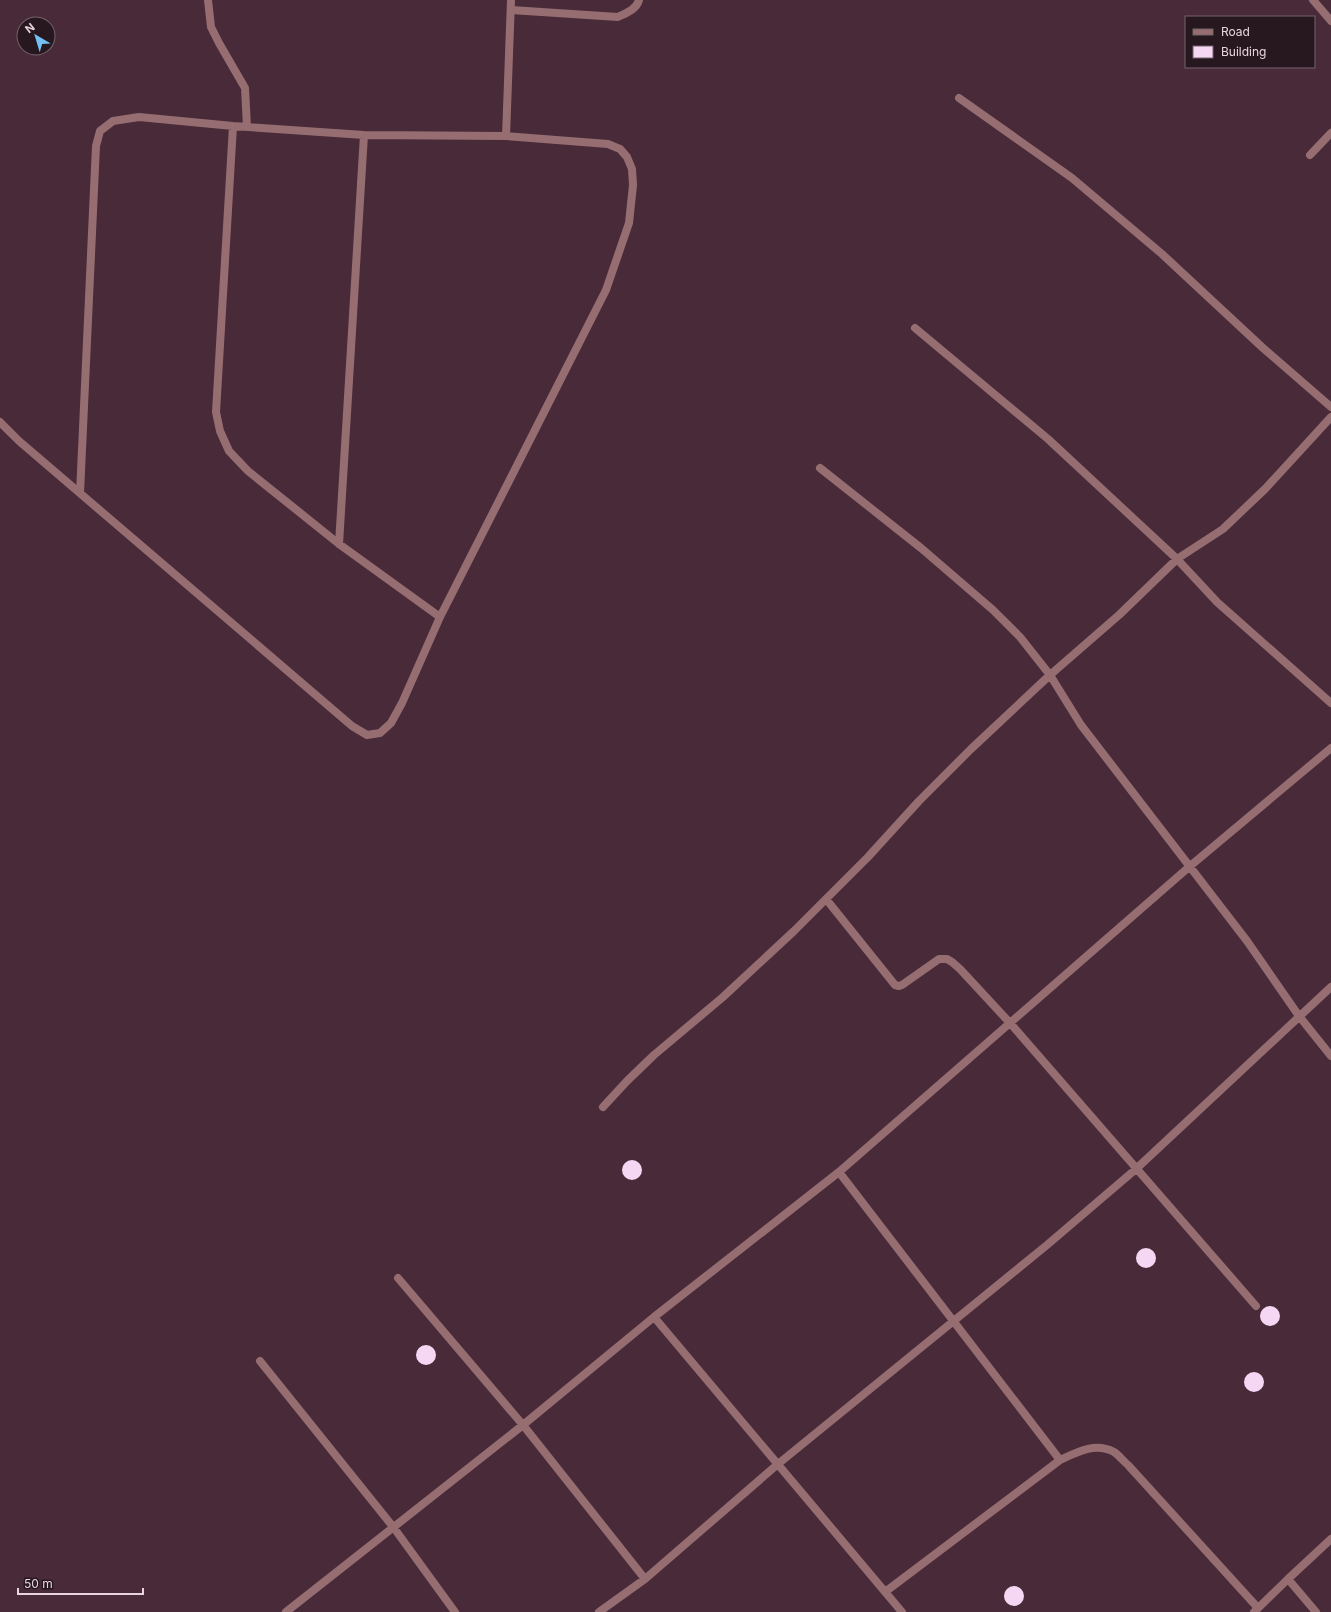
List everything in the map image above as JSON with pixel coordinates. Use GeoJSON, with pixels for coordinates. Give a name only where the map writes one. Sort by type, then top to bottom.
{"type":"FeatureCollection","features":[{"type":"Feature","properties":{"kind":"street"},"geometry":{"type":"LineString","coordinates":[[208,0],[212,27],[245,88],[247,127]]}},
{"type":"Feature","properties":{"kind":"street"},"geometry":{"type":"LineString","coordinates":[[506,136],[511,0]]}},
{"type":"Feature","properties":{"kind":"street"},"geometry":{"type":"LineString","coordinates":[[511,10],[618,17],[632,10],[639,0]]}},
{"type":"Feature","properties":{"kind":"street"},"geometry":{"type":"LineString","coordinates":[[1313,0],[1331,21]]}},
{"type":"Feature","properties":{"kind":"street"},"geometry":{"type":"LineString","coordinates":[[959,98],[1072,178],[1162,254],[1263,348],[1331,407]]}},
{"type":"Feature","properties":{"kind":"street"},"geometry":{"type":"LineString","coordinates":[[0,422],[19,441],[352,726],[367,735],[380,733],[391,723],[402,703],[440,617],[606,290],[629,223],[633,185],[632,169],[627,157],[620,149],[608,144],[506,136],[364,135],[233,126],[139,117],[113,121],[100,131],[96,146],[80,493]]}},
{"type":"Feature","properties":{"kind":"street"},"geometry":{"type":"LineString","coordinates":[[233,126],[216,412],[220,431],[230,451],[248,471],[339,544],[440,617]]}},
{"type":"Feature","properties":{"kind":"street"},"geometry":{"type":"LineString","coordinates":[[1310,155],[1331,133]]}},
{"type":"Feature","properties":{"kind":"street"},"geometry":{"type":"LineString","coordinates":[[339,544],[364,135]]}},
{"type":"Feature","properties":{"kind":"street"},"geometry":{"type":"LineString","coordinates":[[915,328],[1048,438],[1178,559],[1218,602],[1331,703]]}},
{"type":"Feature","properties":{"kind":"street"},"geometry":{"type":"LineString","coordinates":[[603,1107],[654,1055],[723,998],[826,899],[868,857],[919,801],[971,749],[1178,559],[1223,529],[1265,489],[1331,417]]}},
{"type":"Feature","properties":{"kind":"street"},"geometry":{"type":"LineString","coordinates":[[820,468],[921,548],[993,610],[1020,637],[1050,676],[1081,726],[1247,941],[1299,1016],[1331,1056]]}},
{"type":"Feature","properties":{"kind":"street"},"geometry":{"type":"LineString","coordinates":[[286,1612],[523,1425],[654,1317],[839,1172],[1189,867],[1331,748]]}},
{"type":"Feature","properties":{"kind":"street"},"geometry":{"type":"LineString","coordinates":[[826,899],[895,985],[902,985],[939,959],[947,959],[960,969],[1010,1024],[1256,1306]]}},
{"type":"Feature","properties":{"kind":"street"},"geometry":{"type":"LineString","coordinates":[[599,1612],[645,1579],[778,1464],[1047,1245],[1136,1169],[1299,1016],[1331,988]]}},
{"type":"Feature","properties":{"kind":"street"},"geometry":{"type":"LineString","coordinates":[[839,1172],[1060,1460]]}},
{"type":"Feature","properties":{"kind":"street"},"geometry":{"type":"LineString","coordinates":[[398,1278],[523,1425],[645,1579]]}},
{"type":"Feature","properties":{"kind":"street"},"geometry":{"type":"LineString","coordinates":[[654,1317],[902,1612]]}},
{"type":"Feature","properties":{"kind":"street"},"geometry":{"type":"LineString","coordinates":[[260,1361],[394,1528],[456,1612]]}},
{"type":"Feature","properties":{"kind":"street"},"geometry":{"type":"LineString","coordinates":[[886,1592],[1060,1460],[1084,1449],[1101,1447],[1114,1452],[1128,1465],[1256,1610],[1331,1539]]}},
{"type":"Feature","properties":{"kind":"street"},"geometry":{"type":"LineString","coordinates":[[1288,1579],[1316,1612]]}},
{"type":"Feature","properties":{"kind":"building"},"geometry":{"type":"Polygon","coordinates":[[[632,1160],[639,1163],[642,1170],[639,1177],[632,1180],[625,1177],[622,1170],[625,1163],[632,1160]]]}},
{"type":"Feature","properties":{"kind":"building"},"geometry":{"type":"Polygon","coordinates":[[[1146,1248],[1153,1251],[1156,1258],[1153,1265],[1146,1268],[1139,1265],[1136,1258],[1139,1251],[1146,1248]]]}},
{"type":"Feature","properties":{"kind":"building"},"geometry":{"type":"Polygon","coordinates":[[[1270,1306],[1277,1309],[1280,1316],[1277,1323],[1270,1326],[1263,1323],[1260,1316],[1263,1309],[1270,1306]]]}},
{"type":"Feature","properties":{"kind":"building"},"geometry":{"type":"Polygon","coordinates":[[[426,1345],[433,1348],[436,1355],[433,1362],[426,1365],[419,1362],[416,1355],[419,1348],[426,1345]]]}},
{"type":"Feature","properties":{"kind":"building"},"geometry":{"type":"Polygon","coordinates":[[[1254,1372],[1261,1375],[1264,1382],[1261,1389],[1254,1392],[1247,1389],[1244,1382],[1247,1375],[1254,1372]]]}},
{"type":"Feature","properties":{"kind":"building"},"geometry":{"type":"Polygon","coordinates":[[[1014,1586],[1021,1589],[1024,1596],[1021,1603],[1014,1606],[1007,1603],[1004,1596],[1007,1589],[1014,1586]]]}}]}
